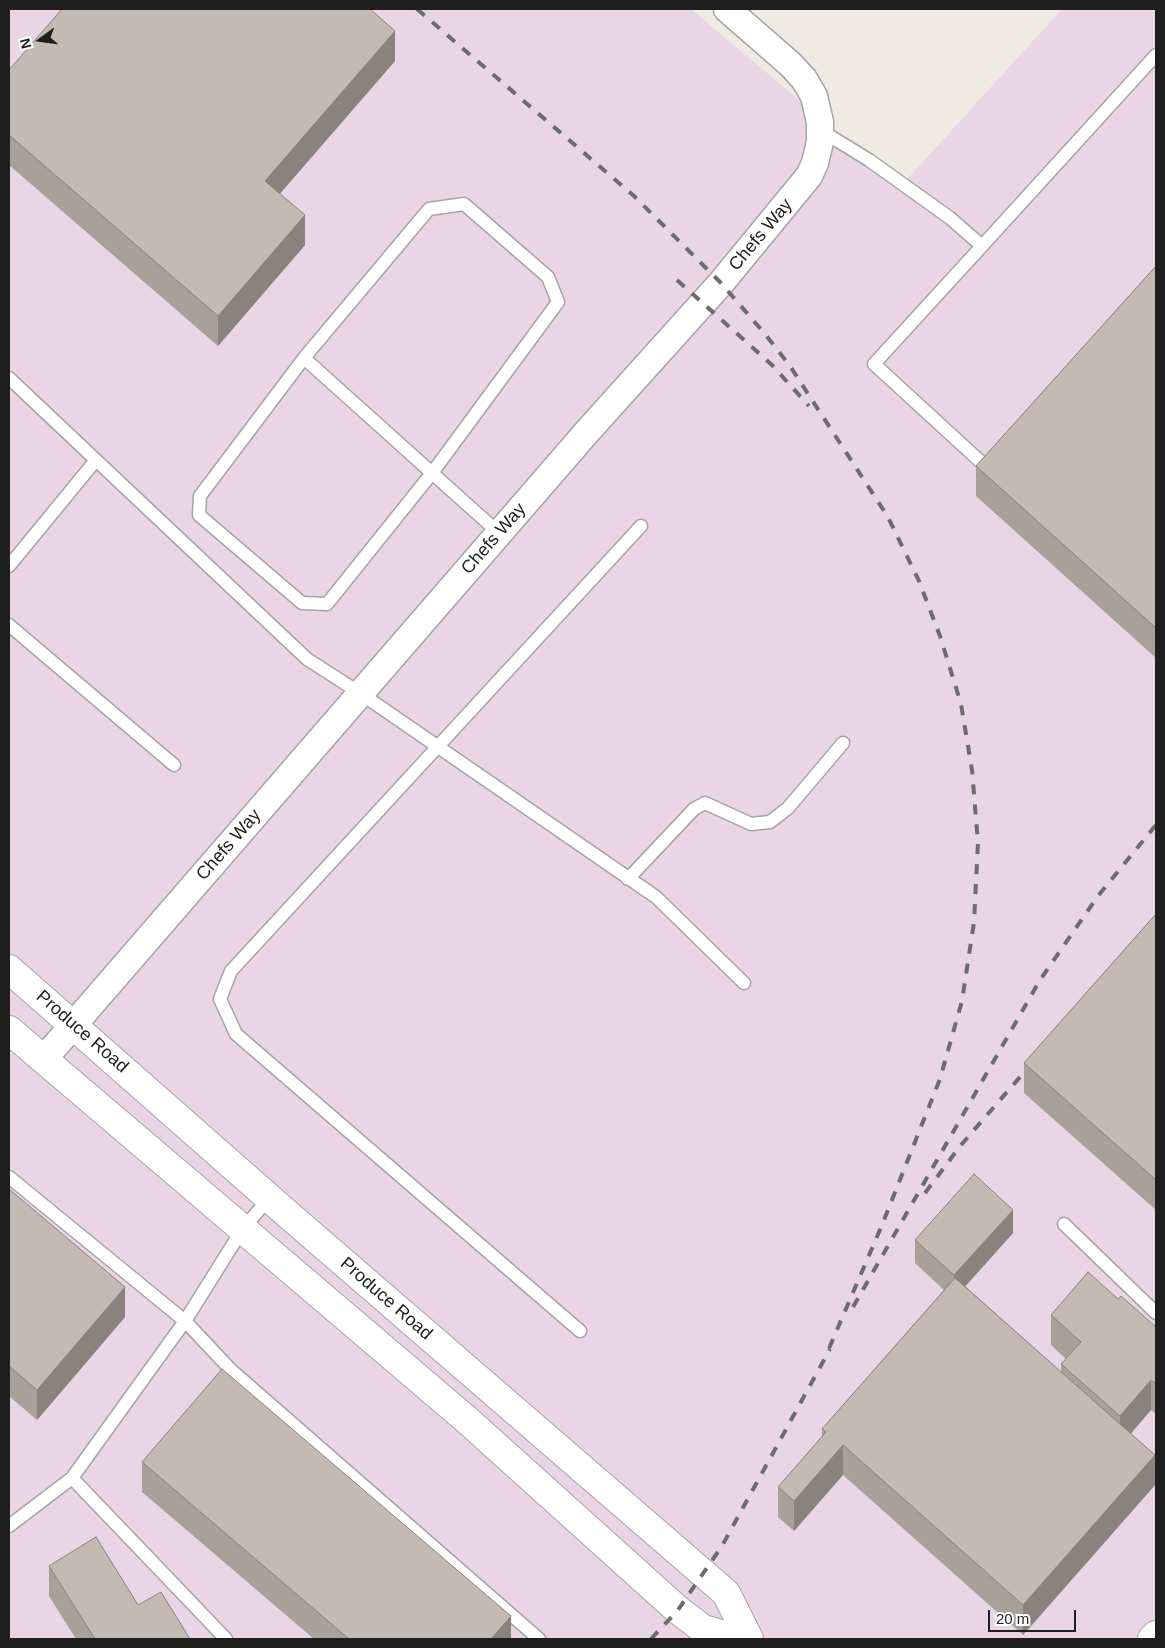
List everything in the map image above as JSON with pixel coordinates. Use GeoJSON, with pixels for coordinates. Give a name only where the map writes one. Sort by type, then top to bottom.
{"type":"FeatureCollection","features":[{"type":"Feature","properties":{"kind":"street","name":"Chefs Way"},"geometry":{"type":"LineString","coordinates":[[44,1060],[499,533],[721,283],[794,195],[815,163],[820,142],[820,130],[814,96],[804,79],[726,9]]}},
{"type":"Feature","properties":{"kind":"street","name":"Produce Road"},"geometry":{"type":"LineString","coordinates":[[9,969],[74,1024],[269,1198],[726,1593],[749,1639]]}},
{"type":"Feature","properties":{"kind":"street"},"geometry":{"type":"LineString","coordinates":[[9,1030],[467,1420],[678,1610],[703,1629],[739,1639]]}},
{"type":"Feature","properties":{"kind":"street"},"geometry":{"type":"LineString","coordinates":[[1152,1639],[1156,1635]]}},
{"type":"Feature","properties":{"kind":"lane"},"geometry":{"type":"LineString","coordinates":[[982,463],[874,364],[1156,55]]}},
{"type":"Feature","properties":{"kind":"lane"},"geometry":{"type":"LineString","coordinates":[[820,130],[869,160],[950,218],[982,246]]}},
{"type":"Feature","properties":{"kind":"lane"},"geometry":{"type":"LineString","coordinates":[[464,204],[548,277],[558,302],[432,473],[327,604],[302,603],[199,515],[200,496],[304,358],[429,209],[464,204]]}},
{"type":"Feature","properties":{"kind":"lane"},"geometry":{"type":"LineString","coordinates":[[304,358],[499,533]]}},
{"type":"Feature","properties":{"kind":"lane"},"geometry":{"type":"LineString","coordinates":[[9,378],[307,660],[360,693],[656,897],[744,983]]}},
{"type":"Feature","properties":{"kind":"lane"},"geometry":{"type":"LineString","coordinates":[[9,566],[96,460]]}},
{"type":"Feature","properties":{"kind":"lane"},"geometry":{"type":"LineString","coordinates":[[580,1331],[236,1034],[220,999],[231,971],[439,748],[641,526]]}},
{"type":"Feature","properties":{"kind":"lane"},"geometry":{"type":"LineString","coordinates":[[9,625],[174,765]]}},
{"type":"Feature","properties":{"kind":"lane"},"geometry":{"type":"LineString","coordinates":[[628,878],[694,809],[705,803],[751,824],[770,822],[788,808],[843,742]]}},
{"type":"Feature","properties":{"kind":"lane"},"geometry":{"type":"LineString","coordinates":[[9,1177],[185,1321],[231,1370],[540,1639]]}},
{"type":"Feature","properties":{"kind":"lane"},"geometry":{"type":"LineString","coordinates":[[9,1526],[72,1478],[185,1321],[242,1230],[269,1198]]}},
{"type":"Feature","properties":{"kind":"lane"},"geometry":{"type":"LineString","coordinates":[[1064,1224],[1156,1313]]}},
{"type":"Feature","properties":{"kind":"lane"},"geometry":{"type":"LineString","coordinates":[[72,1478],[226,1639]]}},
{"type":"Feature","properties":{"kind":"shaded area"},"geometry":{"type":"Polygon","coordinates":[[[9,9],[691,9],[901,186],[1062,9],[1156,9],[1156,1639],[9,1639],[9,9]]]}},
{"type":"Feature","properties":{"kind":"building"},"geometry":{"type":"Polygon","coordinates":[[[62,9],[370,9],[395,31],[265,181],[305,215],[218,316],[9,135],[9,70],[62,9]]]}},
{"type":"Feature","properties":{"kind":"building"},"geometry":{"type":"Polygon","coordinates":[[[1156,266],[1156,628],[976,466],[1156,266]]]}},
{"type":"Feature","properties":{"kind":"building"},"geometry":{"type":"Polygon","coordinates":[[[1156,914],[1156,1180],[1024,1063],[1156,914]]]}},
{"type":"Feature","properties":{"kind":"building"},"geometry":{"type":"Polygon","coordinates":[[[974,1174],[1013,1210],[954,1275],[915,1240],[974,1174]]]}},
{"type":"Feature","properties":{"kind":"building"},"geometry":{"type":"Polygon","coordinates":[[[9,1189],[125,1287],[37,1390],[9,1366],[9,1189]]]}},
{"type":"Feature","properties":{"kind":"building"},"geometry":{"type":"Polygon","coordinates":[[[1088,1272],[1118,1299],[1121,1296],[1156,1327],[1156,1384],[1151,1380],[1120,1416],[1061,1364],[1081,1342],[1051,1315],[1088,1272]]]}},
{"type":"Feature","properties":{"kind":"building"},"geometry":{"type":"Polygon","coordinates":[[[955,1278],[1155,1455],[1023,1605],[843,1445],[794,1501],[778,1487],[826,1432],[822,1429],[955,1278]]]}},
{"type":"Feature","properties":{"kind":"building"},"geometry":{"type":"Polygon","coordinates":[[[222,1369],[511,1616],[491,1639],[349,1639],[142,1462],[222,1369]]]}},
{"type":"Feature","properties":{"kind":"building"},"geometry":{"type":"Polygon","coordinates":[[[96,1537],[138,1605],[161,1592],[190,1639],[95,1639],[49,1566],[96,1537]]]}},
{"type":"Feature","properties":{"kind":"railway"},"geometry":{"type":"LineString","coordinates":[[417,9],[634,196],[721,283],[765,334],[790,366],[888,517],[919,581],[940,636],[961,704],[972,770],[978,843],[974,922],[962,1001],[940,1079],[882,1225],[827,1353]]}},
{"type":"Feature","properties":{"kind":"railway"},"geometry":{"type":"LineString","coordinates":[[677,280],[772,365],[809,406]]}},
{"type":"Feature","properties":{"kind":"railway"},"geometry":{"type":"LineString","coordinates":[[853,1307],[1040,980],[1098,896],[1156,825]]}},
{"type":"Feature","properties":{"kind":"railway"},"geometry":{"type":"LineString","coordinates":[[925,1193],[961,1145],[1033,1062]]}},
{"type":"Feature","properties":{"kind":"railway"},"geometry":{"type":"LineString","coordinates":[[651,1639],[678,1610],[722,1546],[830,1349]]}}]}
